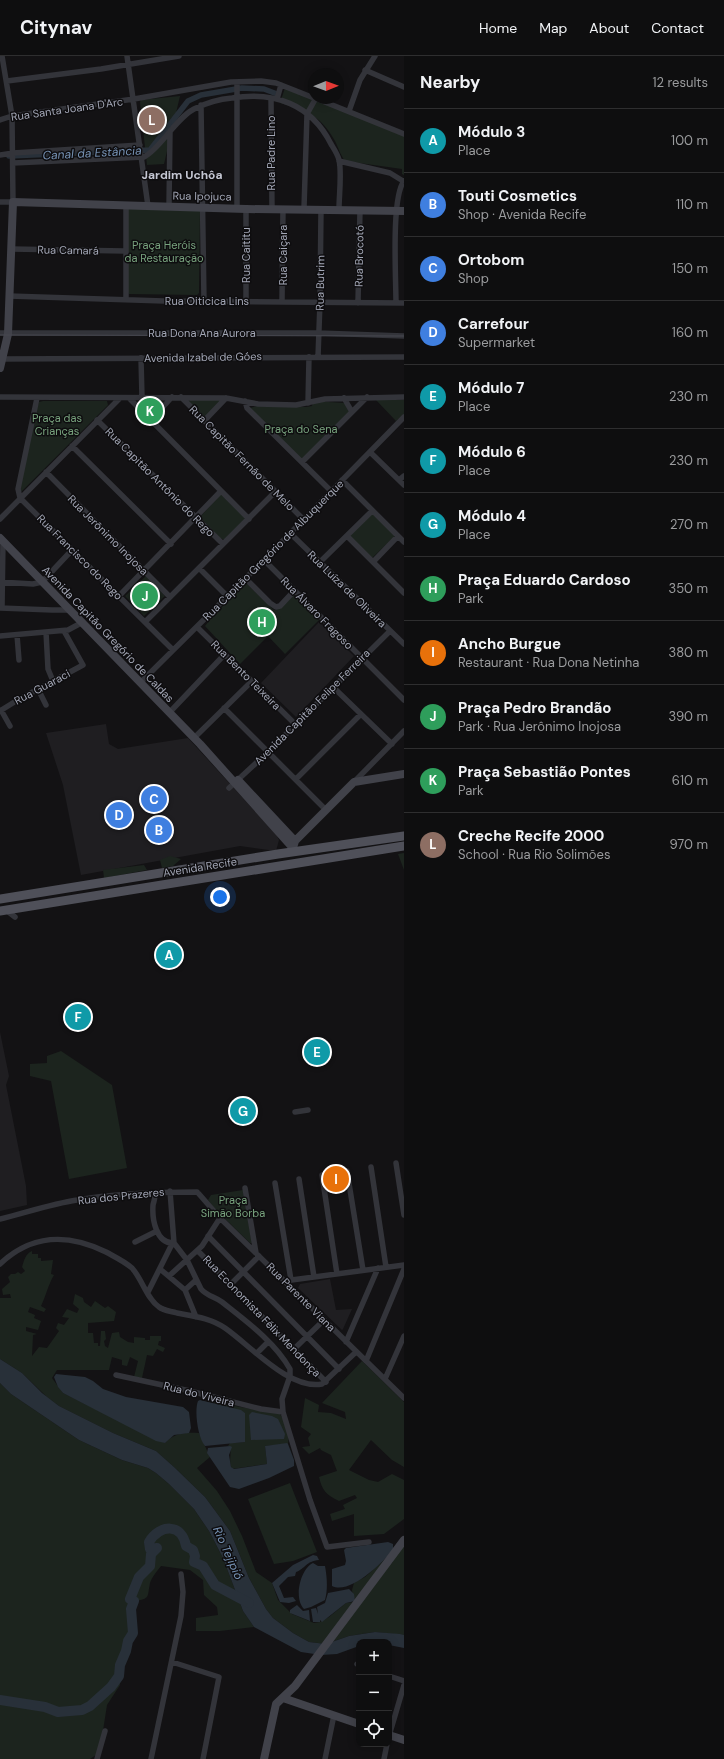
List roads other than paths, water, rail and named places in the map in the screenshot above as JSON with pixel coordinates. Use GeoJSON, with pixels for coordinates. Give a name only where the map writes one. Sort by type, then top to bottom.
{"type":"FeatureCollection","features":[{"type":"Feature","properties":{"kind":"main road","name":"Rua Ipojuca"},"geometry":{"type":"LineString","coordinates":[[13,202],[246,209],[304,208],[400,211]]}},
{"type":"Feature","properties":{"kind":"main road"},"geometry":{"type":"LineString","coordinates":[[0,368],[10,296],[13,202]]}},
{"type":"Feature","properties":{"kind":"main road","name":"Avenida Capitão Gregório de Caldas"},"geometry":{"type":"LineString","coordinates":[[2,540],[83,622],[169,713],[197,741],[210,751],[235,787],[293,847]]}},
{"type":"Feature","properties":{"kind":"main road"},"geometry":{"type":"LineString","coordinates":[[212,877],[222,872],[289,859],[293,847],[326,810],[354,782],[404,774]]}},
{"type":"Feature","properties":{"kind":"main road","name":"Avenida Capitão Gregório de Caldas"},"geometry":{"type":"LineString","coordinates":[[235,787],[293,847]]}},
{"type":"Feature","properties":{"kind":"main road","name":"Avenida Recife"},"geometry":{"type":"LineString","coordinates":[[0,899],[278,854],[293,847],[404,836]]}},
{"type":"Feature","properties":{"kind":"main road"},"geometry":{"type":"LineString","coordinates":[[278,854],[282,847],[283,837]]}},
{"type":"Feature","properties":{"kind":"main road","name":"Avenida Recife"},"geometry":{"type":"LineString","coordinates":[[3,910],[404,846]]}},
{"type":"Feature","properties":{"kind":"main road"},"geometry":{"type":"LineString","coordinates":[[264,1759],[278,1700],[283,1698],[306,1670],[404,1540]]}},
{"type":"Feature","properties":{"kind":"main road"},"geometry":{"type":"LineString","coordinates":[[283,1698],[356,1723]]}},
{"type":"Feature","properties":{"kind":"main road"},"geometry":{"type":"LineString","coordinates":[[392,1737],[404,1740]]}},
{"type":"Feature","properties":{"kind":"street"},"geometry":{"type":"LineString","coordinates":[[2,56],[12,116],[14,153],[13,202]]}},
{"type":"Feature","properties":{"kind":"street"},"geometry":{"type":"LineString","coordinates":[[127,56],[148,206]]}},
{"type":"Feature","properties":{"kind":"street"},"geometry":{"type":"LineString","coordinates":[[7,81],[101,69],[180,56]]}},
{"type":"Feature","properties":{"kind":"street"},"geometry":{"type":"LineString","coordinates":[[349,111],[355,91],[365,70],[375,56]]}},
{"type":"Feature","properties":{"kind":"street"},"geometry":{"type":"LineString","coordinates":[[365,70],[404,87]]}},
{"type":"Feature","properties":{"kind":"street","name":"Rua Santa Joana D'Arc"},"geometry":{"type":"LineString","coordinates":[[0,120],[12,116],[237,83],[260,81],[281,85],[308,95]]}},
{"type":"Feature","properties":{"kind":"street"},"geometry":{"type":"LineString","coordinates":[[237,83],[237,208]]}},
{"type":"Feature","properties":{"kind":"street","name":"Rua Padre Lino"},"geometry":{"type":"LineString","coordinates":[[272,209],[274,98],[281,85]]}},
{"type":"Feature","properties":{"kind":"street"},"geometry":{"type":"LineString","coordinates":[[13,162],[141,156],[151,152],[184,116],[201,105],[238,96],[258,95],[290,103],[307,114],[322,128],[339,161],[339,209]]}},
{"type":"Feature","properties":{"kind":"street"},"geometry":{"type":"LineString","coordinates":[[304,208],[307,114],[312,104]]}},
{"type":"Feature","properties":{"kind":"street","name":"Rua Santa Joana D'Arc"},"geometry":{"type":"LineString","coordinates":[[331,104],[404,134]]}},
{"type":"Feature","properties":{"kind":"street"},"geometry":{"type":"LineString","coordinates":[[201,105],[204,301]]}},
{"type":"Feature","properties":{"kind":"street"},"geometry":{"type":"LineString","coordinates":[[169,206],[170,131]]}},
{"type":"Feature","properties":{"kind":"street"},"geometry":{"type":"LineString","coordinates":[[0,155],[140,146]]}},
{"type":"Feature","properties":{"kind":"street"},"geometry":{"type":"LineString","coordinates":[[339,161],[393,174],[404,181],[400,189],[396,303]]}},
{"type":"Feature","properties":{"kind":"street","name":"Rua Ipojuca"},"geometry":{"type":"LineString","coordinates":[[0,202],[13,202]]}},
{"type":"Feature","properties":{"kind":"street"},"geometry":{"type":"LineString","coordinates":[[126,205],[126,300]]}},
{"type":"Feature","properties":{"kind":"street","name":"Rua Caititu"},"geometry":{"type":"LineString","coordinates":[[246,209],[246,301]]}},
{"type":"Feature","properties":{"kind":"street","name":"Rua Caiçara"},"geometry":{"type":"LineString","coordinates":[[282,301],[283,209]]}},
{"type":"Feature","properties":{"kind":"street","name":"Rua Butrim"},"geometry":{"type":"LineString","coordinates":[[318,357],[321,209]]}},
{"type":"Feature","properties":{"kind":"street","name":"Rua Brocotó"},"geometry":{"type":"LineString","coordinates":[[358,303],[360,210]]}},
{"type":"Feature","properties":{"kind":"street","name":"Rua Camará"},"geometry":{"type":"LineString","coordinates":[[11,249],[125,251]]}},
{"type":"Feature","properties":{"kind":"street","name":"Rua Oiticica Lins"},"geometry":{"type":"LineString","coordinates":[[10,296],[126,300],[404,303]]}},
{"type":"Feature","properties":{"kind":"street","name":"Rua Dona Ana Aurora"},"geometry":{"type":"LineString","coordinates":[[4,333],[318,333],[404,336]]}},
{"type":"Feature","properties":{"kind":"street"},"geometry":{"type":"LineString","coordinates":[[308,403],[309,357]]}},
{"type":"Feature","properties":{"kind":"street","name":"Avenida Izabel de Góes"},"geometry":{"type":"LineString","coordinates":[[2,359],[404,357]]}},
{"type":"Feature","properties":{"kind":"street"},"geometry":{"type":"LineString","coordinates":[[141,358],[142,398]]}},
{"type":"Feature","properties":{"kind":"street"},"geometry":{"type":"LineString","coordinates":[[0,397],[226,398],[258,404],[296,405],[318,400],[344,398],[404,398]]}},
{"type":"Feature","properties":{"kind":"street"},"geometry":{"type":"LineString","coordinates":[[151,420],[172,397]]}},
{"type":"Feature","properties":{"kind":"street","name":"Rua Capitão Fernão de Melo"},"geometry":{"type":"LineString","coordinates":[[181,397],[303,519]]}},
{"type":"Feature","properties":{"kind":"street"},"geometry":{"type":"LineString","coordinates":[[302,462],[367,397]]}},
{"type":"Feature","properties":{"kind":"street"},"geometry":{"type":"LineString","coordinates":[[20,498],[18,489],[36,398]]}},
{"type":"Feature","properties":{"kind":"street"},"geometry":{"type":"LineString","coordinates":[[0,519],[120,398]]}},
{"type":"Feature","properties":{"kind":"street"},"geometry":{"type":"LineString","coordinates":[[129,398],[249,519]]}},
{"type":"Feature","properties":{"kind":"street"},"geometry":{"type":"LineString","coordinates":[[204,421],[226,398]]}},
{"type":"Feature","properties":{"kind":"street"},"geometry":{"type":"LineString","coordinates":[[344,398],[352,412]]}},
{"type":"Feature","properties":{"kind":"street"},"geometry":{"type":"LineString","coordinates":[[244,401],[247,408],[331,491]]}},
{"type":"Feature","properties":{"kind":"street","name":"Rua Capitão Gregório de Albuquerque"},"geometry":{"type":"LineString","coordinates":[[140,682],[264,560],[404,417]]}},
{"type":"Feature","properties":{"kind":"street","name":"Rua Capitão Antônio do Rego"},"geometry":{"type":"LineString","coordinates":[[97,420],[223,544]]}},
{"type":"Feature","properties":{"kind":"street"},"geometry":{"type":"LineString","coordinates":[[72,446],[171,544]]}},
{"type":"Feature","properties":{"kind":"street"},"geometry":{"type":"LineString","coordinates":[[370,452],[404,485]]}},
{"type":"Feature","properties":{"kind":"street","name":"Rua Jerônimo Inojosa"},"geometry":{"type":"LineString","coordinates":[[46,472],[170,597]]}},
{"type":"Feature","properties":{"kind":"street"},"geometry":{"type":"LineString","coordinates":[[399,480],[404,476]]}},
{"type":"Feature","properties":{"kind":"street"},"geometry":{"type":"LineString","coordinates":[[342,480],[404,542]]}},
{"type":"Feature","properties":{"kind":"street"},"geometry":{"type":"LineString","coordinates":[[119,596],[145,571],[221,491]]}},
{"type":"Feature","properties":{"kind":"street"},"geometry":{"type":"LineString","coordinates":[[145,622],[275,492]]}},
{"type":"Feature","properties":{"kind":"street","name":"Rua Francisco do Rego"},"geometry":{"type":"LineString","coordinates":[[20,498],[173,650]]}},
{"type":"Feature","properties":{"kind":"street"},"geometry":{"type":"LineString","coordinates":[[320,562],[372,511]]}},
{"type":"Feature","properties":{"kind":"street","name":"Rua Luíza de Oliveira"},"geometry":{"type":"LineString","coordinates":[[290,533],[404,644]]}},
{"type":"Feature","properties":{"kind":"street"},"geometry":{"type":"LineString","coordinates":[[347,536],[404,593]]}},
{"type":"Feature","properties":{"kind":"street"},"geometry":{"type":"LineString","coordinates":[[373,562],[398,536]]}},
{"type":"Feature","properties":{"kind":"street"},"geometry":{"type":"LineString","coordinates":[[2,540],[1,608],[71,610]]}},
{"type":"Feature","properties":{"kind":"street"},"geometry":{"type":"LineString","coordinates":[[1,582],[33,584],[42,582],[72,550]]}},
{"type":"Feature","properties":{"kind":"street","name":"Rua Álvaro Fragoso"},"geometry":{"type":"LineString","coordinates":[[264,560],[404,700]]}},
{"type":"Feature","properties":{"kind":"street"},"geometry":{"type":"LineString","coordinates":[[199,568],[227,596]]}},
{"type":"Feature","properties":{"kind":"street"},"geometry":{"type":"LineString","coordinates":[[245,578],[270,604],[276,607],[280,606],[294,591]]}},
{"type":"Feature","properties":{"kind":"street"},"geometry":{"type":"LineString","coordinates":[[0,636],[70,630],[83,622]]}},
{"type":"Feature","properties":{"kind":"street","name":"Rua Bento Teixeira"},"geometry":{"type":"LineString","coordinates":[[196,627],[295,724]]}},
{"type":"Feature","properties":{"kind":"street","name":"Rua Guaraci"},"geometry":{"type":"LineString","coordinates":[[1,711],[38,689],[79,668],[83,663],[64,631]]}},
{"type":"Feature","properties":{"kind":"street","name":"Avenida Capitão Felipe Ferreira"},"geometry":{"type":"LineString","coordinates":[[235,787],[295,724],[390,631]]}},
{"type":"Feature","properties":{"kind":"street"},"geometry":{"type":"LineString","coordinates":[[46,632],[48,669],[53,681]]}},
{"type":"Feature","properties":{"kind":"street"},"geometry":{"type":"LineString","coordinates":[[18,635],[19,660]]}},
{"type":"Feature","properties":{"kind":"street"},"geometry":{"type":"LineString","coordinates":[[169,713],[225,654]]}},
{"type":"Feature","properties":{"kind":"street"},"geometry":{"type":"LineString","coordinates":[[197,741],[224,708],[252,681]]}},
{"type":"Feature","properties":{"kind":"street"},"geometry":{"type":"LineString","coordinates":[[332,687],[392,744]]}},
{"type":"Feature","properties":{"kind":"street"},"geometry":{"type":"LineString","coordinates":[[38,689],[46,705]]}},
{"type":"Feature","properties":{"kind":"street"},"geometry":{"type":"LineString","coordinates":[[224,708],[326,810]]}},
{"type":"Feature","properties":{"kind":"street"},"geometry":{"type":"LineString","coordinates":[[1,711],[10,726]]}},
{"type":"Feature","properties":{"kind":"street"},"geometry":{"type":"LineString","coordinates":[[296,779],[360,714]]}},
{"type":"Feature","properties":{"kind":"street"},"geometry":{"type":"LineString","coordinates":[[354,782],[404,731]]}},
{"type":"Feature","properties":{"kind":"street"},"geometry":{"type":"LineString","coordinates":[[3,910],[15,917]]}},
{"type":"Feature","properties":{"kind":"street"},"geometry":{"type":"LineString","coordinates":[[295,1112],[308,1110]]}},
{"type":"Feature","properties":{"kind":"street"},"geometry":{"type":"LineString","coordinates":[[396,1163],[404,1215]]}},
{"type":"Feature","properties":{"kind":"street"},"geometry":{"type":"LineString","coordinates":[[371,1167],[386,1267]]}},
{"type":"Feature","properties":{"kind":"street"},"geometry":{"type":"LineString","coordinates":[[347,1171],[363,1270]]}},
{"type":"Feature","properties":{"kind":"street"},"geometry":{"type":"LineString","coordinates":[[322,1175],[337,1274]]}},
{"type":"Feature","properties":{"kind":"street"},"geometry":{"type":"LineString","coordinates":[[299,1179],[314,1277]]}},
{"type":"Feature","properties":{"kind":"street"},"geometry":{"type":"LineString","coordinates":[[275,1183],[288,1281],[404,1264]]}},
{"type":"Feature","properties":{"kind":"street"},"geometry":{"type":"LineString","coordinates":[[230,1285],[257,1255],[245,1188]]}},
{"type":"Feature","properties":{"kind":"street"},"geometry":{"type":"LineString","coordinates":[[170,1191],[174,1243],[187,1260],[196,1280],[205,1293],[221,1302],[256,1329],[288,1367],[290,1376],[283,1393],[283,1412],[310,1500],[326,1545],[329,1548],[369,1542]]}},
{"type":"Feature","properties":{"kind":"street","name":"Rua dos Prazeres"},"geometry":{"type":"LineString","coordinates":[[0,1219],[78,1200],[170,1191],[198,1193]]}},
{"type":"Feature","properties":{"kind":"street"},"geometry":{"type":"LineString","coordinates":[[154,1193],[156,1197],[153,1206],[157,1231],[161,1238],[170,1243],[174,1243]]}},
{"type":"Feature","properties":{"kind":"street","name":"Rua Parente Viana"},"geometry":{"type":"LineString","coordinates":[[198,1193],[220,1218],[257,1255],[288,1281],[324,1320],[404,1397]]}},
{"type":"Feature","properties":{"kind":"street"},"geometry":{"type":"LineString","coordinates":[[169,1276],[198,1251],[220,1218]]}},
{"type":"Feature","properties":{"kind":"street"},"geometry":{"type":"LineString","coordinates":[[135,1242],[157,1231]]}},
{"type":"Feature","properties":{"kind":"street"},"geometry":{"type":"LineString","coordinates":[[208,1236],[339,1369]]}},
{"type":"Feature","properties":{"kind":"street"},"geometry":{"type":"LineString","coordinates":[[0,1264],[25,1245],[49,1240],[70,1240],[99,1249],[127,1264],[133,1270],[155,1304],[160,1308],[212,1321],[224,1327],[257,1353],[303,1384],[322,1384],[326,1382],[356,1352]]}},
{"type":"Feature","properties":{"kind":"street"},"geometry":{"type":"LineString","coordinates":[[148,1292],[171,1246],[174,1243]]}},
{"type":"Feature","properties":{"kind":"street","name":"Rua Economista Félix Mendonça"},"geometry":{"type":"LineString","coordinates":[[198,1251],[326,1382]]}},
{"type":"Feature","properties":{"kind":"street"},"geometry":{"type":"LineString","coordinates":[[346,1342],[378,1268]]}},
{"type":"Feature","properties":{"kind":"street"},"geometry":{"type":"LineString","coordinates":[[160,1269],[185,1290],[196,1317]]}},
{"type":"Feature","properties":{"kind":"street"},"geometry":{"type":"LineString","coordinates":[[366,1361],[404,1269]]}},
{"type":"Feature","properties":{"kind":"street"},"geometry":{"type":"LineString","coordinates":[[185,1290],[196,1280]]}},
{"type":"Feature","properties":{"kind":"street"},"geometry":{"type":"LineString","coordinates":[[294,1349],[324,1320]]}},
{"type":"Feature","properties":{"kind":"street"},"geometry":{"type":"LineString","coordinates":[[385,1379],[404,1336]]}},
{"type":"Feature","properties":{"kind":"street"},"geometry":{"type":"LineString","coordinates":[[257,1353],[268,1342]]}},
{"type":"Feature","properties":{"kind":"street","name":"Rua do Viveira"},"geometry":{"type":"LineString","coordinates":[[116,1376],[190,1391],[261,1409],[283,1412]]}},
{"type":"Feature","properties":{"kind":"street"},"geometry":{"type":"LineString","coordinates":[[152,1759],[172,1662],[182,1603],[181,1574]]}},
{"type":"Feature","properties":{"kind":"street"},"geometry":{"type":"LineString","coordinates":[[172,1662],[219,1677],[203,1759]]}},
{"type":"Feature","properties":{"kind":"street"},"geometry":{"type":"LineString","coordinates":[[392,1677],[404,1681]]}},
{"type":"Feature","properties":{"kind":"street"},"geometry":{"type":"LineString","coordinates":[[392,1726],[404,1685]]}},
{"type":"Feature","properties":{"kind":"street"},"geometry":{"type":"LineString","coordinates":[[325,1759],[334,1715]]}},
{"type":"Feature","properties":{"kind":"street"},"geometry":{"type":"LineString","coordinates":[[97,1759],[105,1730]]}},
{"type":"Feature","properties":{"kind":"street"},"geometry":{"type":"LineString","coordinates":[[384,1759],[386,1747]]}},
{"type":"Feature","properties":{"kind":"water","name":"Rio Tejipió"},"geometry":{"type":"Polygon","coordinates":[[[0,1359],[22,1373],[42,1393],[59,1406],[113,1433],[156,1451],[205,1497],[230,1531],[249,1578],[266,1609],[273,1618],[293,1633],[309,1642],[326,1644],[349,1636],[375,1632],[400,1634],[404,1635],[404,1648],[392,1646],[392,1639],[356,1639],[356,1647],[337,1654],[321,1655],[301,1652],[254,1627],[243,1611],[223,1558],[209,1531],[194,1509],[169,1484],[148,1468],[122,1460],[79,1440],[11,1394],[0,1383],[0,1359]]]}},
{"type":"Feature","properties":{"kind":"water"},"geometry":{"type":"Polygon","coordinates":[[[56,1374],[85,1377],[103,1389],[126,1397],[183,1407],[189,1412],[191,1428],[189,1433],[174,1435],[165,1443],[156,1441],[63,1393],[58,1387],[54,1377],[56,1374]]]}},
{"type":"Feature","properties":{"kind":"water"},"geometry":{"type":"Polygon","coordinates":[[[200,1400],[241,1410],[245,1413],[245,1442],[205,1446],[200,1437],[196,1411],[198,1401],[200,1400]]]}},
{"type":"Feature","properties":{"kind":"water"},"geometry":{"type":"Polygon","coordinates":[[[252,1412],[272,1416],[278,1419],[285,1434],[284,1439],[251,1440],[249,1415],[252,1412]]]}},
{"type":"Feature","properties":{"kind":"water"},"geometry":{"type":"Polygon","coordinates":[[[287,1443],[294,1460],[294,1466],[269,1478],[239,1489],[230,1487],[207,1453],[208,1448],[232,1447],[229,1455],[231,1467],[234,1469],[267,1464],[265,1446],[287,1443]]]}},
{"type":"Feature","properties":{"kind":"water"},"geometry":{"type":"Polygon","coordinates":[[[388,1542],[393,1544],[393,1550],[374,1569],[348,1586],[339,1588],[332,1586],[332,1569],[345,1565],[346,1561],[344,1550],[346,1548],[388,1542]]]}},
{"type":"Feature","properties":{"kind":"water"},"geometry":{"type":"Polygon","coordinates":[[[313,1555],[317,1556],[319,1560],[308,1563],[296,1572],[295,1576],[288,1577],[279,1586],[284,1598],[293,1597],[296,1601],[289,1603],[280,1602],[272,1583],[293,1565],[313,1555]]]}},
{"type":"Feature","properties":{"kind":"water"},"geometry":{"type":"Polygon","coordinates":[[[313,1563],[318,1566],[325,1566],[327,1583],[326,1596],[325,1600],[304,1609],[299,1598],[300,1584],[305,1571],[313,1563]]]}},
{"type":"Feature","properties":{"kind":"water"},"geometry":{"type":"Polygon","coordinates":[[[349,1589],[354,1594],[355,1601],[346,1603],[322,1622],[320,1620],[320,1622],[313,1622],[311,1609],[316,1608],[318,1614],[317,1607],[325,1603],[328,1593],[349,1589]]]}},
{"type":"Feature","properties":{"kind":"water"},"geometry":{"type":"Polygon","coordinates":[[[297,1605],[303,1611],[309,1610],[310,1621],[290,1613],[290,1610],[297,1605]]]}},
{"type":"Feature","properties":{"kind":"waterway","name":"Canal da Estância"},"geometry":{"type":"LineString","coordinates":[[9,156],[150,150],[188,101],[201,95],[242,88],[264,89],[277,94]]}},
{"type":"Feature","properties":{"kind":"waterway"},"geometry":{"type":"LineString","coordinates":[[0,1700],[45,1707],[58,1712],[82,1710],[90,1706],[111,1687],[119,1676],[120,1665],[126,1651],[128,1641],[133,1633],[131,1609],[134,1601],[130,1599],[139,1577],[150,1566],[151,1554],[157,1548],[150,1549],[149,1542],[154,1536],[164,1529],[175,1530],[180,1533],[184,1538],[186,1546],[193,1550],[195,1556],[194,1562],[203,1566],[215,1585],[249,1603]]}},
{"type":"Feature","properties":{"kind":"tram line"},"geometry":{"type":"LineString","coordinates":[[0,335],[404,336]]}},
{"type":"Feature","properties":{"kind":"place","name":"Creche Recife 2000"},"geometry":{"type":"Point","coordinates":[152,120]}},
{"type":"Feature","properties":{"kind":"place","name":"Praça Sebastião Pontes"},"geometry":{"type":"Point","coordinates":[150,411]}},
{"type":"Feature","properties":{"kind":"place","name":"Praça Pedro Brandão"},"geometry":{"type":"Point","coordinates":[145,596]}},
{"type":"Feature","properties":{"kind":"place","name":"Praça Eduardo Cardoso"},"geometry":{"type":"Point","coordinates":[262,622]}},
{"type":"Feature","properties":{"kind":"place","name":"Ortobom"},"geometry":{"type":"Point","coordinates":[154,799]}},
{"type":"Feature","properties":{"kind":"place","name":"Carrefour"},"geometry":{"type":"Point","coordinates":[119,815]}},
{"type":"Feature","properties":{"kind":"place","name":"Touti Cosmetics"},"geometry":{"type":"Point","coordinates":[159,830]}},
{"type":"Feature","properties":{"kind":"place","name":"Módulo 3"},"geometry":{"type":"Point","coordinates":[169,955]}},
{"type":"Feature","properties":{"kind":"place","name":"Módulo 6"},"geometry":{"type":"Point","coordinates":[78,1017]}},
{"type":"Feature","properties":{"kind":"place","name":"Módulo 7"},"geometry":{"type":"Point","coordinates":[317,1052]}},
{"type":"Feature","properties":{"kind":"place","name":"Módulo 4"},"geometry":{"type":"Point","coordinates":[243,1111]}},
{"type":"Feature","properties":{"kind":"place","name":"Ancho Burgue"},"geometry":{"type":"Point","coordinates":[336,1179]}},
{"type":"Feature","properties":{"kind":"district","name":"Jardim Uchôa"},"geometry":{"type":"Point","coordinates":[182,175]}},
{"type":"Feature","properties":{"kind":"park label","name":"Praça Heróis da Restauração"},"geometry":{"type":"Point","coordinates":[164,251]}},
{"type":"Feature","properties":{"kind":"park label","name":"Praça das Crianças"},"geometry":{"type":"Point","coordinates":[57,424]}},
{"type":"Feature","properties":{"kind":"park label","name":"Praça do Sena"},"geometry":{"type":"Point","coordinates":[301,429]}},
{"type":"Feature","properties":{"kind":"park label","name":"Praça Simão Borba"},"geometry":{"type":"Point","coordinates":[233,1206]}}]}
